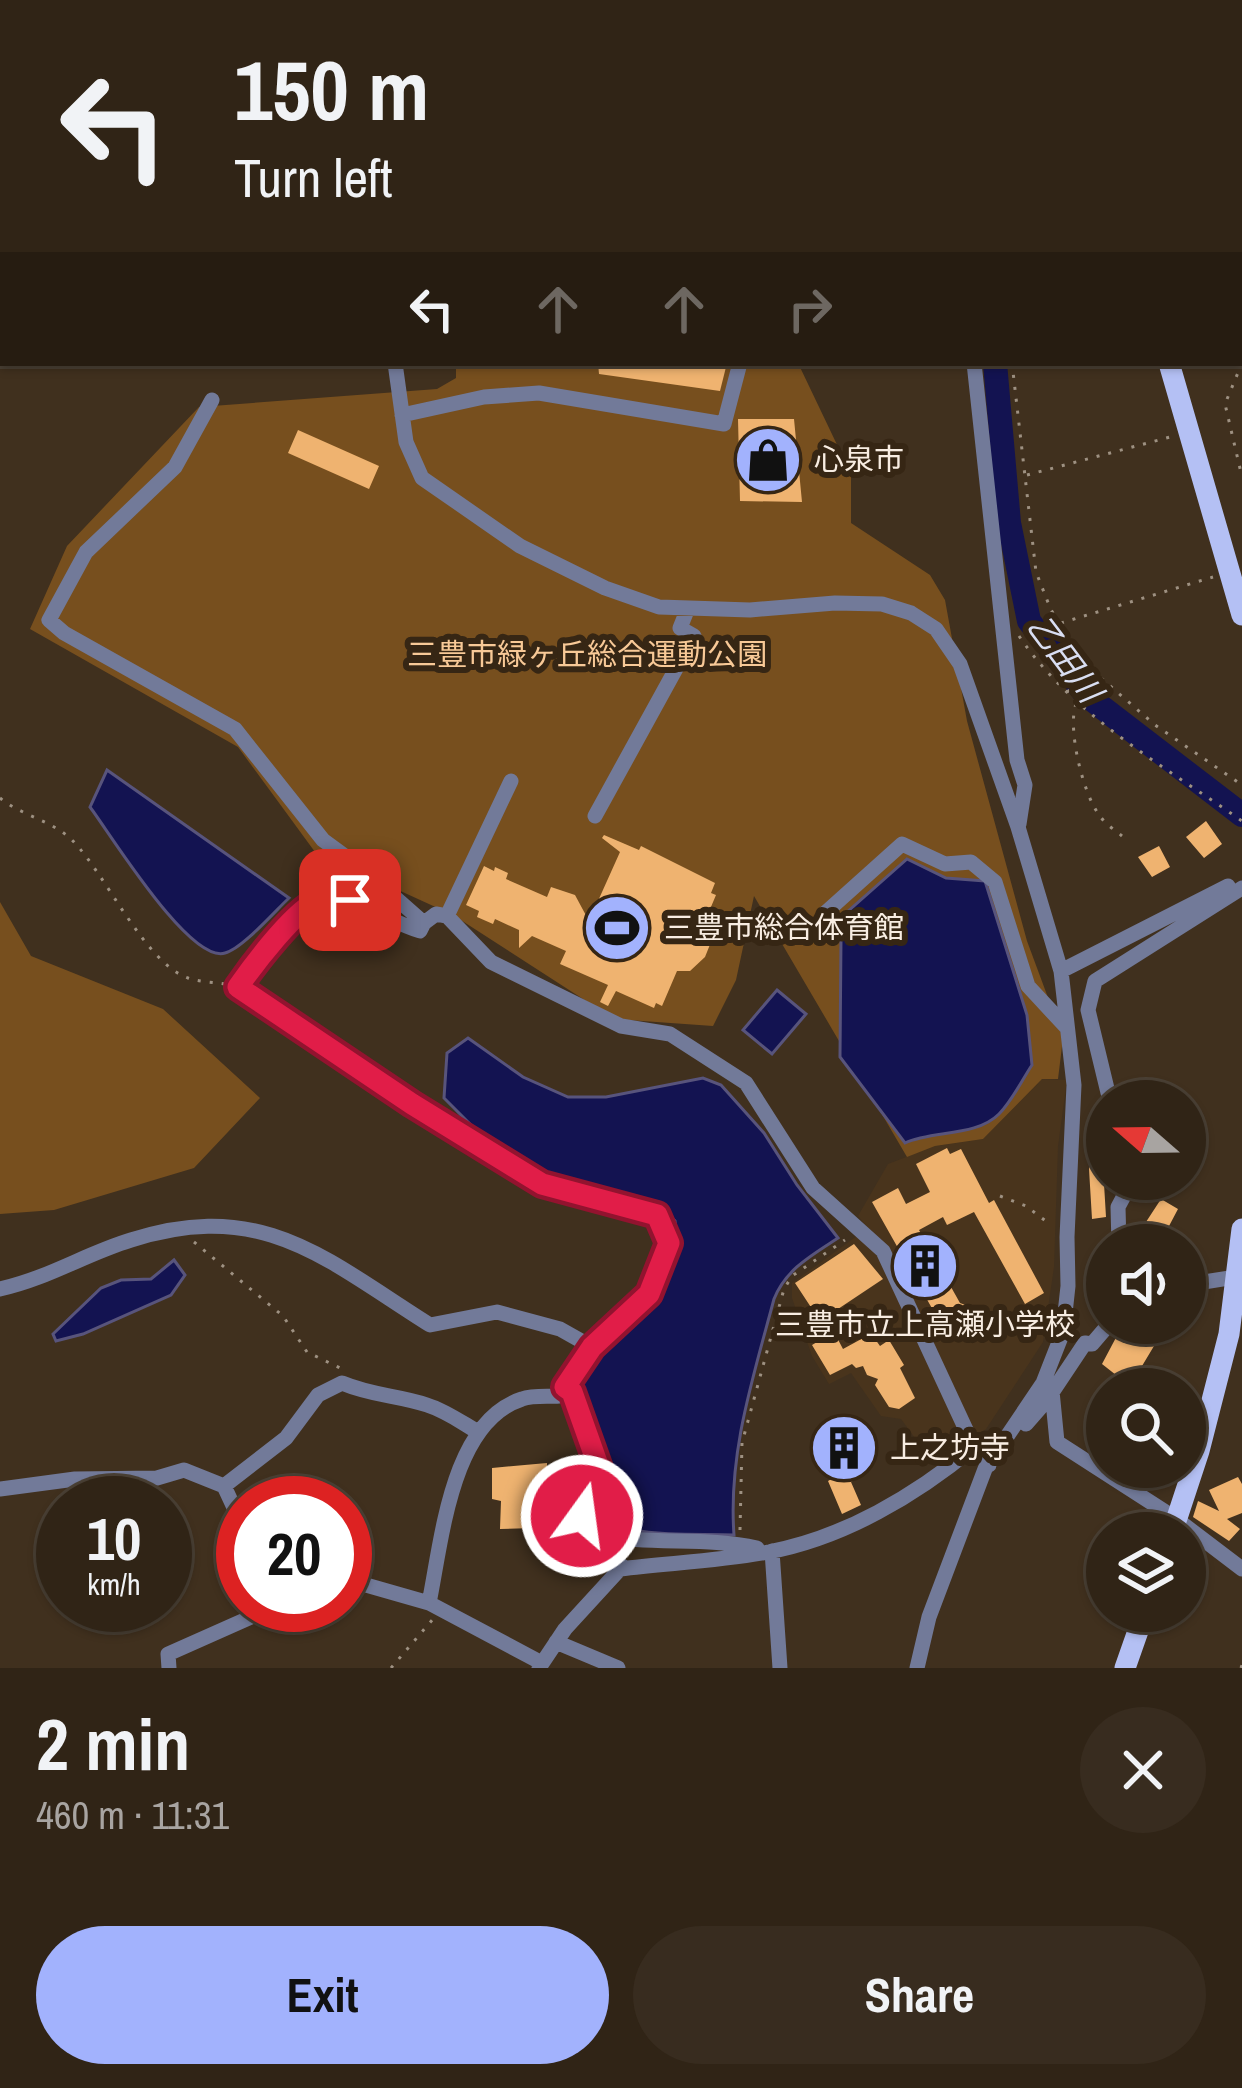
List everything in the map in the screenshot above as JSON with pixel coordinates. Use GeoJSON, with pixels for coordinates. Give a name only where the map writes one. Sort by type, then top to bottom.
{"type":"FeatureCollection","features":[{"type":"Feature","properties":{"kind":"main road"},"geometry":{"type":"LineString","coordinates":[[1170,366],[1242,615]]}},
{"type":"Feature","properties":{"kind":"main road"},"geometry":{"type":"LineString","coordinates":[[1178,1512],[1214,1399],[1229,1334],[1242,1229]]}},
{"type":"Feature","properties":{"kind":"main road"},"geometry":{"type":"LineString","coordinates":[[1125,1668],[1138,1632]]}},
{"type":"Feature","properties":{"kind":"street"},"geometry":{"type":"LineString","coordinates":[[395,366],[406,442],[422,478],[520,546],[605,588],[658,607],[882,604],[936,629],[960,664],[1018,827],[1060,971],[1074,1085],[1068,1286],[1063,1332],[1042,1383],[988,1465],[929,1617],[917,1668]]}},
{"type":"Feature","properties":{"kind":"street"},"geometry":{"type":"LineString","coordinates":[[403,415],[484,397],[539,393],[724,424],[739,366]]}},
{"type":"Feature","properties":{"kind":"street"},"geometry":{"type":"LineString","coordinates":[[974,366],[1017,760],[1025,785],[1018,827]]}},
{"type":"Feature","properties":{"kind":"street"},"geometry":{"type":"LineString","coordinates":[[212,400],[175,466],[86,552],[50,620],[64,633],[236,729],[322,840],[424,922]]}},
{"type":"Feature","properties":{"kind":"street"},"geometry":{"type":"LineString","coordinates":[[596,816],[694,636],[680,628],[688,608]]}},
{"type":"Feature","properties":{"kind":"street"},"geometry":{"type":"LineString","coordinates":[[447,916],[511,781]]}},
{"type":"Feature","properties":{"kind":"street"},"geometry":{"type":"LineString","coordinates":[[824,914],[902,844],[945,864],[971,862],[995,882],[1028,986],[1069,1030]]}},
{"type":"Feature","properties":{"kind":"street"},"geometry":{"type":"LineString","coordinates":[[1060,971],[1154,921],[1242,884]]}},
{"type":"Feature","properties":{"kind":"street"},"geometry":{"type":"LineString","coordinates":[[1107,1080],[1088,1010],[1095,981],[1242,884]]}},
{"type":"Feature","properties":{"kind":"street"},"geometry":{"type":"LineString","coordinates":[[435,1606],[446,1516],[462,1462],[478,1432],[503,1408],[525,1398],[560,1396],[592,1347],[649,1294],[669,1243],[657,1215],[542,1184],[238,987],[293,922],[324,897],[350,900],[420,932],[424,922],[436,914],[447,916],[491,962],[621,1026],[670,1034],[746,1083],[814,1188],[883,1251],[974,1447],[988,1465]]}},
{"type":"Feature","properties":{"kind":"street"},"geometry":{"type":"LineString","coordinates":[[0,1288],[40,1280],[128,1240],[187,1226],[232,1227],[298,1241],[430,1325],[497,1312],[560,1329],[592,1347]]}},
{"type":"Feature","properties":{"kind":"street"},"geometry":{"type":"LineString","coordinates":[[1206,1282],[1239,1276]]}},
{"type":"Feature","properties":{"kind":"street"},"geometry":{"type":"LineString","coordinates":[[988,1465],[1086,1343]]}},
{"type":"Feature","properties":{"kind":"street"},"geometry":{"type":"LineString","coordinates":[[237,1476],[286,1438],[318,1396],[342,1383],[373,1396],[420,1402],[478,1432]]}},
{"type":"Feature","properties":{"kind":"street"},"geometry":{"type":"LineString","coordinates":[[565,1387],[572,1392],[599,1468],[582,1516],[581,1535],[599,1554],[626,1568]]}},
{"type":"Feature","properties":{"kind":"street"},"geometry":{"type":"LineString","coordinates":[[1052,1390],[1057,1442],[1154,1512]]}},
{"type":"Feature","properties":{"kind":"street"},"geometry":{"type":"LineString","coordinates":[[372,1587],[435,1606],[541,1665],[620,1569],[772,1552],[894,1504],[974,1447]]}},
{"type":"Feature","properties":{"kind":"street"},"geometry":{"type":"LineString","coordinates":[[0,1489],[74,1479],[157,1478],[184,1470],[216,1483]]}},
{"type":"Feature","properties":{"kind":"street"},"geometry":{"type":"LineString","coordinates":[[582,1516],[595,1534],[632,1542],[739,1544],[772,1552]]}},
{"type":"Feature","properties":{"kind":"street"},"geometry":{"type":"LineString","coordinates":[[1206,1547],[1242,1569]]}},
{"type":"Feature","properties":{"kind":"street"},"geometry":{"type":"LineString","coordinates":[[772,1552],[780,1668]]}},
{"type":"Feature","properties":{"kind":"street"},"geometry":{"type":"LineString","coordinates":[[169,1668],[168,1654],[218,1632]]}},
{"type":"Feature","properties":{"kind":"street"},"geometry":{"type":"LineString","coordinates":[[556,1642],[618,1668]]}},
{"type":"Feature","properties":{"kind":"path"},"geometry":{"type":"LineString","coordinates":[[1012,366],[1036,572],[1059,624],[1093,671],[1155,725],[1242,785]]}},
{"type":"Feature","properties":{"kind":"path"},"geometry":{"type":"LineString","coordinates":[[1241,366],[1225,404],[1242,477]]}},
{"type":"Feature","properties":{"kind":"path"},"geometry":{"type":"LineString","coordinates":[[1025,476],[1189,432]]}},
{"type":"Feature","properties":{"kind":"path"},"geometry":{"type":"LineString","coordinates":[[1059,624],[1229,572]]}},
{"type":"Feature","properties":{"kind":"path"},"geometry":{"type":"LineString","coordinates":[[1002,612],[1040,667],[1077,701],[1242,821]]}},
{"type":"Feature","properties":{"kind":"path"},"geometry":{"type":"LineString","coordinates":[[1067,692],[1093,671]]}},
{"type":"Feature","properties":{"kind":"path"},"geometry":{"type":"LineString","coordinates":[[1077,701],[1071,718],[1083,779],[1099,816],[1122,836]]}},
{"type":"Feature","properties":{"kind":"path"},"geometry":{"type":"LineString","coordinates":[[0,798],[68,836],[98,868],[154,951],[184,977],[238,987]]}},
{"type":"Feature","properties":{"kind":"path"},"geometry":{"type":"LineString","coordinates":[[1000,1196],[1026,1206],[1066,1237]]}},
{"type":"Feature","properties":{"kind":"path"},"geometry":{"type":"LineString","coordinates":[[187,1226],[195,1243],[283,1316],[307,1352],[342,1366],[342,1383]]}},
{"type":"Feature","properties":{"kind":"path"},"geometry":{"type":"LineString","coordinates":[[739,1544],[742,1443],[784,1289],[792,1276],[861,1229]]}},
{"type":"Feature","properties":{"kind":"path"},"geometry":{"type":"LineString","coordinates":[[392,1668],[435,1606]]}},
{"type":"Feature","properties":{"kind":"shaded area"},"geometry":{"type":"Polygon","coordinates":[[[107,770],[289,898],[225,953],[210,951],[192,939],[152,895],[90,807],[107,770]]]}},
{"type":"Feature","properties":{"kind":"shaded area"},"geometry":{"type":"Polygon","coordinates":[[[907,859],[946,878],[985,881],[1027,1015],[1032,1065],[1008,1103],[990,1121],[905,1143],[840,1057],[841,938],[837,921],[907,859]]]}},
{"type":"Feature","properties":{"kind":"shaded area"},"geometry":{"type":"Polygon","coordinates":[[[777,990],[806,1014],[772,1054],[743,1030],[777,990]]]}},
{"type":"Feature","properties":{"kind":"shaded area"},"geometry":{"type":"Polygon","coordinates":[[[468,1038],[523,1077],[568,1097],[606,1097],[703,1078],[721,1085],[764,1133],[838,1238],[793,1271],[774,1299],[738,1445],[734,1535],[640,1531],[588,1512],[604,1468],[575,1381],[655,1301],[678,1254],[675,1221],[655,1201],[552,1177],[479,1133],[444,1098],[447,1053],[468,1038]]]}},
{"type":"Feature","properties":{"kind":"shaded area"},"geometry":{"type":"Polygon","coordinates":[[[1042,1079],[1067,1080],[1058,1146],[1054,1267],[1043,1342],[986,1429],[937,1468],[901,1419],[881,1416],[851,1373],[829,1384],[812,1356],[792,1298],[792,1283],[868,1228],[858,1216],[888,1164],[935,1146],[983,1139],[1042,1079]]]}},
{"type":"Feature","properties":{"kind":"shaded area"},"geometry":{"type":"Polygon","coordinates":[[[174,1260],[185,1275],[171,1295],[56,1341],[53,1334],[101,1288],[121,1280],[151,1279],[174,1260]]]}},
{"type":"Feature","properties":{"kind":"green space","name":"三豊市緑ヶ丘総合運動公園"},"geometry":{"type":"Polygon","coordinates":[[[456,366],[799,366],[851,474],[851,523],[930,575],[945,600],[967,721],[1027,941],[1063,1038],[1058,1079],[1042,1079],[983,1139],[935,1146],[907,1157],[754,896],[736,980],[713,1026],[614,1019],[453,915],[315,852],[238,747],[30,629],[67,546],[199,407],[437,389],[456,378],[456,366]]]}},
{"type":"Feature","properties":{"kind":"green space"},"geometry":{"type":"Polygon","coordinates":[[[0,902],[31,956],[163,1009],[260,1098],[194,1168],[54,1210],[0,1214],[0,902]]]}},
{"type":"Feature","properties":{"kind":"building"},"geometry":{"type":"Polygon","coordinates":[[[598,366],[726,366],[720,391],[599,374],[598,366]]]}},
{"type":"Feature","properties":{"kind":"building","name":"心泉市"},"geometry":{"type":"Polygon","coordinates":[[[738,419],[794,419],[802,502],[740,501],[738,419]]]}},
{"type":"Feature","properties":{"kind":"building"},"geometry":{"type":"Polygon","coordinates":[[[298,430],[379,466],[369,489],[288,453],[298,430]]]}},
{"type":"Feature","properties":{"kind":"building"},"geometry":{"type":"Polygon","coordinates":[[[1206,821],[1222,844],[1204,858],[1186,837],[1206,821]]]}},
{"type":"Feature","properties":{"kind":"building","name":"三豊市総合体育館"},"geometry":{"type":"Polygon","coordinates":[[[604,835],[639,850],[641,846],[715,883],[711,893],[716,895],[708,914],[711,942],[705,957],[690,971],[677,971],[662,1006],[656,1003],[654,1008],[616,991],[608,1006],[600,1002],[608,985],[560,964],[566,951],[532,936],[519,948],[519,930],[477,917],[479,911],[466,905],[484,866],[494,871],[495,867],[508,873],[506,879],[547,897],[551,887],[575,895],[589,921],[620,852],[604,835]]]}},
{"type":"Feature","properties":{"kind":"building"},"geometry":{"type":"Polygon","coordinates":[[[1159,846],[1170,867],[1152,877],[1138,857],[1159,846]]]}},
{"type":"Feature","properties":{"kind":"building"},"geometry":{"type":"Polygon","coordinates":[[[947,1148],[950,1154],[961,1149],[1044,1293],[1025,1304],[974,1212],[947,1225],[943,1217],[919,1230],[960,1303],[968,1306],[977,1331],[951,1342],[872,1202],[898,1188],[906,1204],[930,1192],[916,1164],[947,1148]]]}},
{"type":"Feature","properties":{"kind":"building"},"geometry":{"type":"Polygon","coordinates":[[[1091,1200],[1105,1200],[1106,1217],[1092,1219],[1091,1200]]]}},
{"type":"Feature","properties":{"kind":"building"},"geometry":{"type":"Polygon","coordinates":[[[1160,1200],[1178,1209],[1170,1224],[1145,1224],[1160,1200]]]}},
{"type":"Feature","properties":{"kind":"building"},"geometry":{"type":"Polygon","coordinates":[[[854,1244],[883,1279],[820,1321],[795,1283],[854,1244]]]}},
{"type":"Feature","properties":{"kind":"building"},"geometry":{"type":"Polygon","coordinates":[[[834,1332],[843,1349],[865,1337],[880,1346],[889,1340],[915,1398],[899,1409],[889,1407],[875,1385],[878,1379],[867,1375],[863,1366],[852,1364],[830,1375],[812,1345],[834,1332]]]}},
{"type":"Feature","properties":{"kind":"building"},"geometry":{"type":"Polygon","coordinates":[[[1113,1344],[1154,1346],[1141,1368],[1102,1364],[1113,1344]]]}},
{"type":"Feature","properties":{"kind":"building"},"geometry":{"type":"Polygon","coordinates":[[[850,1427],[863,1456],[855,1459],[863,1475],[851,1482],[861,1505],[842,1514],[828,1481],[840,1474],[825,1440],[850,1427]]]}},
{"type":"Feature","properties":{"kind":"building"},"geometry":{"type":"Polygon","coordinates":[[[547,1463],[547,1497],[535,1499],[535,1528],[500,1529],[501,1501],[492,1499],[492,1468],[547,1463]]]}},
{"type":"Feature","properties":{"kind":"building"},"geometry":{"type":"Polygon","coordinates":[[[1238,1477],[1242,1484],[1242,1513],[1227,1519],[1240,1529],[1229,1541],[1206,1526],[1206,1512],[1195,1512],[1198,1501],[1219,1511],[1209,1490],[1238,1477]]]}},
{"type":"Feature","properties":{"kind":"waterway","name":"乙田川"},"geometry":{"type":"LineString","coordinates":[[995,366],[1009,523],[1029,621],[1086,695],[1242,815]]}},
{"type":"Feature","properties":{"kind":"place","name":"心泉市"},"geometry":{"type":"Point","coordinates":[768,460]}},
{"type":"Feature","properties":{"kind":"place","name":"三豊市総合体育館"},"geometry":{"type":"Point","coordinates":[617,928]}},
{"type":"Feature","properties":{"kind":"place","name":"三豊市立上高瀬小学校"},"geometry":{"type":"Point","coordinates":[925,1266]}},
{"type":"Feature","properties":{"kind":"place","name":"上之坊寺"},"geometry":{"type":"Point","coordinates":[844,1448]}},
{"type":"Feature","properties":{"kind":"route"},"geometry":{"type":"LineString","coordinates":[[350,900],[324,897],[311,904],[238,987],[542,1184],[657,1215],[669,1243],[649,1294],[592,1347],[565,1387],[572,1392],[599,1468],[582,1516]]}}]}
